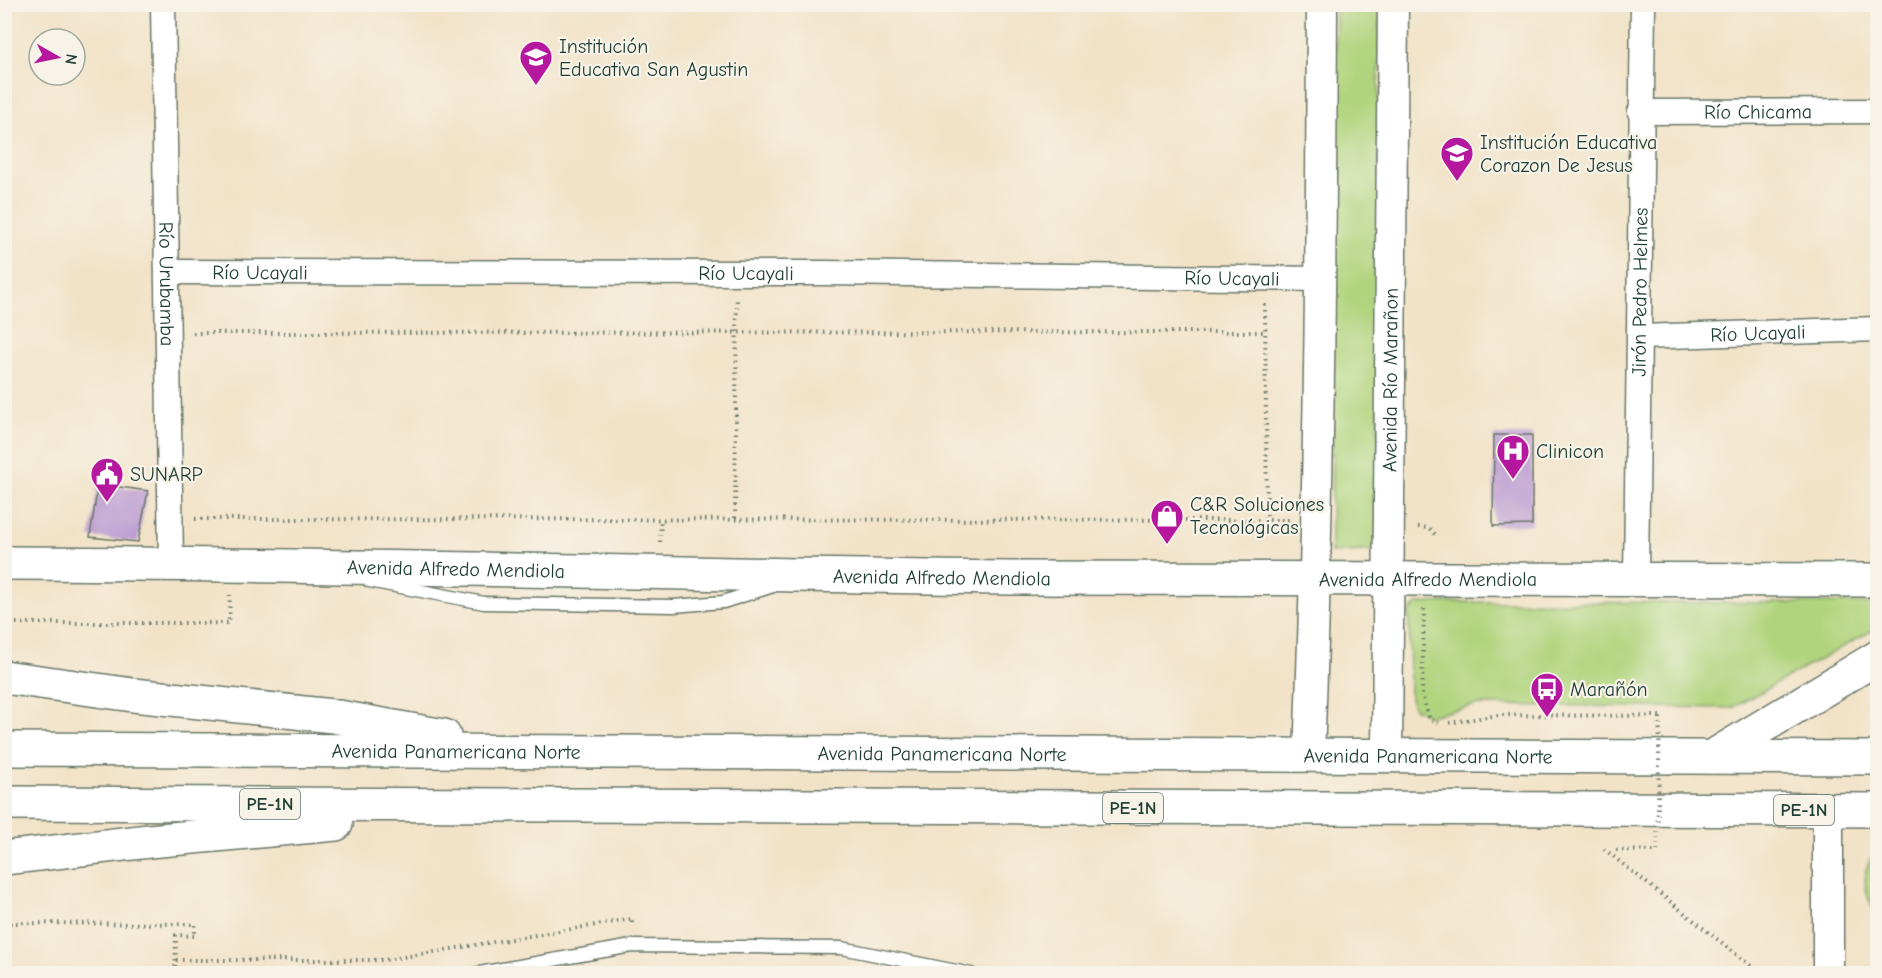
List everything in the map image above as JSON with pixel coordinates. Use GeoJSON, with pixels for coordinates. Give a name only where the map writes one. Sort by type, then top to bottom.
{"type":"FeatureCollection","features":[{"type":"Feature","properties":{"kind":"main road","name":"Avenida Alfredo Mendiola"},"geometry":{"type":"LineString","coordinates":[[4,563],[171,563],[805,575],[1389,581],[1636,578],[1878,580]]}},
{"type":"Feature","properties":{"kind":"main road"},"geometry":{"type":"LineString","coordinates":[[1711,757],[1878,657]]}},
{"type":"Feature","properties":{"kind":"main road"},"geometry":{"type":"LineString","coordinates":[[4,677],[133,695],[333,716],[450,737],[507,751]]}},
{"type":"Feature","properties":{"kind":"main road","name":"Avenida Panamericana Norte"},"geometry":{"type":"LineString","coordinates":[[4,748],[1878,758]]}},
{"type":"Feature","properties":{"kind":"main road","name":"PE-1N"},"geometry":{"type":"LineString","coordinates":[[4,803],[1878,810]]}},
{"type":"Feature","properties":{"kind":"main road"},"geometry":{"type":"LineString","coordinates":[[4,858],[148,841],[535,806]]}},
{"type":"Feature","properties":{"kind":"street","name":"Río Urubamba"},"geometry":{"type":"LineString","coordinates":[[163,4],[171,563]]}},
{"type":"Feature","properties":{"kind":"street"},"geometry":{"type":"LineString","coordinates":[[1309,755],[1316,580],[1322,279],[1322,4]]}},
{"type":"Feature","properties":{"kind":"street","name":"Avenida Río Marañon"},"geometry":{"type":"LineString","coordinates":[[1387,755],[1393,4]]}},
{"type":"Feature","properties":{"kind":"street","name":"Jirón Pedro Helmes"},"geometry":{"type":"LineString","coordinates":[[1636,578],[1643,4]]}},
{"type":"Feature","properties":{"kind":"street","name":"Río Chicama"},"geometry":{"type":"LineString","coordinates":[[1640,112],[1878,111]]}},
{"type":"Feature","properties":{"kind":"street","name":"Río Ucayali"},"geometry":{"type":"LineString","coordinates":[[168,272],[732,273],[1322,279]]}},
{"type":"Feature","properties":{"kind":"street","name":"Río Ucayali"},"geometry":{"type":"LineString","coordinates":[[1640,337],[1878,329]]}},
{"type":"Feature","properties":{"kind":"street"},"geometry":{"type":"LineString","coordinates":[[1828,810],[1828,974]]}},
{"type":"Feature","properties":{"kind":"lane"},"geometry":{"type":"LineString","coordinates":[[474,974],[632,946],[842,948],[971,974]]}},
{"type":"Feature","properties":{"kind":"path"},"geometry":{"type":"LineString","coordinates":[[732,273],[737,298],[735,518]]}},
{"type":"Feature","properties":{"kind":"path"},"geometry":{"type":"LineString","coordinates":[[1264,279],[1266,519]]}},
{"type":"Feature","properties":{"kind":"path"},"geometry":{"type":"LineString","coordinates":[[169,333],[1265,332]]}},
{"type":"Feature","properties":{"kind":"path"},"geometry":{"type":"LineString","coordinates":[[192,519],[1298,520]]}},
{"type":"Feature","properties":{"kind":"path"},"geometry":{"type":"LineString","coordinates":[[660,554],[661,519]]}},
{"type":"Feature","properties":{"kind":"path"},"geometry":{"type":"LineString","coordinates":[[1418,527],[1429,528],[1438,537]]}},
{"type":"Feature","properties":{"kind":"path"},"geometry":{"type":"LineString","coordinates":[[4,622],[229,623],[230,592]]}},
{"type":"Feature","properties":{"kind":"path"},"geometry":{"type":"LineString","coordinates":[[1424,606],[1422,695],[1430,720],[1442,724],[1498,715],[1660,716],[1657,851],[1617,850]]}},
{"type":"Feature","properties":{"kind":"path"},"geometry":{"type":"LineString","coordinates":[[1604,849],[1761,974]]}},
{"type":"Feature","properties":{"kind":"path"},"geometry":{"type":"LineString","coordinates":[[176,960],[385,960],[632,919]]}},
{"type":"Feature","properties":{"kind":"path"},"geometry":{"type":"LineString","coordinates":[[4,923],[195,924],[195,936],[176,935],[175,974]]}},
{"type":"Feature","properties":{"kind":"path"},"geometry":{"type":"LineString","coordinates":[[631,971],[811,974]]}},
{"type":"Feature","properties":{"kind":"green space"},"geometry":{"type":"Polygon","coordinates":[[[1336,5],[1379,5],[1378,550],[1331,553],[1336,5]]]}},
{"type":"Feature","properties":{"kind":"green space"},"geometry":{"type":"Polygon","coordinates":[[[1439,602],[1877,603],[1877,628],[1732,708],[1477,705],[1429,716],[1414,708],[1410,699],[1409,613],[1417,604],[1439,602]]]}},
{"type":"Feature","properties":{"kind":"green space"},"geometry":{"type":"Polygon","coordinates":[[[1877,850],[1877,916],[1866,891],[1865,874],[1877,850]]]}},
{"type":"Feature","properties":{"kind":"building","name":"Clinicon"},"geometry":{"type":"Polygon","coordinates":[[[1494,435],[1532,435],[1532,525],[1493,526],[1494,435]]]}},
{"type":"Feature","properties":{"kind":"building"},"geometry":{"type":"Polygon","coordinates":[[[98,484],[148,491],[138,542],[90,537],[98,484]]]}},
{"type":"Feature","properties":{"kind":"place","name":"Institución Educativa San Agustin"},"geometry":{"type":"Point","coordinates":[536,86]}},
{"type":"Feature","properties":{"kind":"place","name":"Institución Educativa Corazon De Jesus"},"geometry":{"type":"Point","coordinates":[1457,182]}},
{"type":"Feature","properties":{"kind":"place","name":"Clinicon"},"geometry":{"type":"Point","coordinates":[1513,480]}},
{"type":"Feature","properties":{"kind":"place","name":"SUNARP"},"geometry":{"type":"Point","coordinates":[107,503]}},
{"type":"Feature","properties":{"kind":"place","name":"C&R Soluciones Tecnológicas"},"geometry":{"type":"Point","coordinates":[1167,545]}},
{"type":"Feature","properties":{"kind":"place","name":"Marañón"},"geometry":{"type":"Point","coordinates":[1547,718]}}]}
